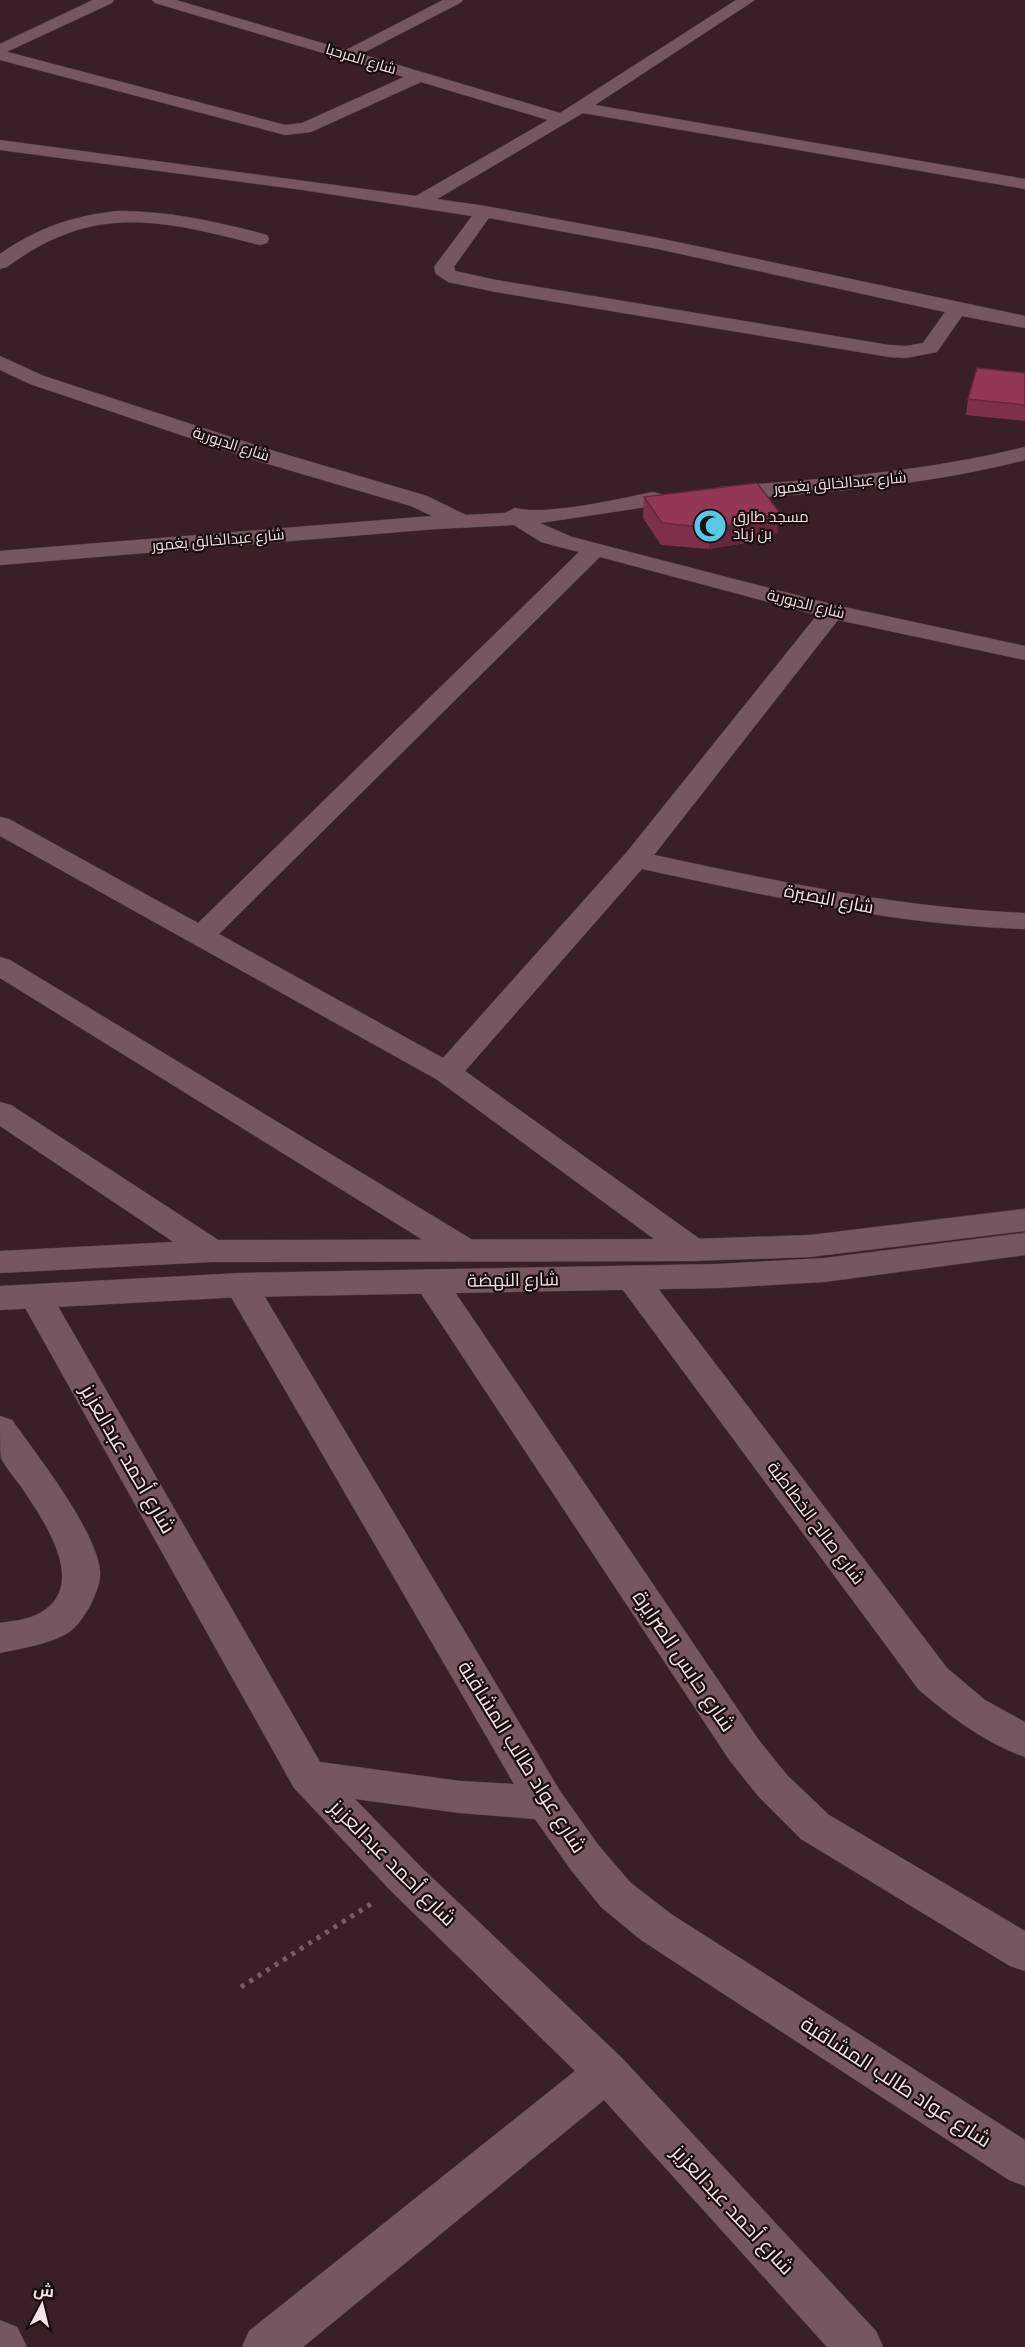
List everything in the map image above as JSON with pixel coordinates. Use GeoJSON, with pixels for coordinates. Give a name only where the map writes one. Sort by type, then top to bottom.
{"type":"FeatureCollection","features":[{"type":"Feature","properties":{"kind":"street"},"geometry":{"type":"LineString","coordinates":[[0,50],[106,0]]}},
{"type":"Feature","properties":{"kind":"street","name":"شارع المرحبا"},"geometry":{"type":"LineString","coordinates":[[160,0],[562,118]]}},
{"type":"Feature","properties":{"kind":"street"},"geometry":{"type":"LineString","coordinates":[[348,55],[455,0]]}},
{"type":"Feature","properties":{"kind":"street"},"geometry":{"type":"LineString","coordinates":[[422,200],[562,118],[747,0]]}},
{"type":"Feature","properties":{"kind":"street"},"geometry":{"type":"LineString","coordinates":[[0,55],[285,130],[305,128],[419,77]]}},
{"type":"Feature","properties":{"kind":"street"},"geometry":{"type":"LineString","coordinates":[[578,107],[1025,184]]}},
{"type":"Feature","properties":{"kind":"street"},"geometry":{"type":"LineString","coordinates":[[0,145],[422,200],[695,251],[1025,322]]}},
{"type":"Feature","properties":{"kind":"street"},"geometry":{"type":"LineString","coordinates":[[485,211],[444,267],[446,274],[496,286],[898,351],[930,348],[957,309]]}},
{"type":"Feature","properties":{"kind":"street"},"geometry":{"type":"LineString","coordinates":[[0,263],[8,250],[73,224],[98,219],[136,218],[186,222],[260,239]]}},
{"type":"Feature","properties":{"kind":"street","name":"شارع الدبورية"},"geometry":{"type":"LineString","coordinates":[[2,365],[37,380],[266,456],[419,501],[452,521]]}},
{"type":"Feature","properties":{"kind":"street","name":"شارع عبدالخالق يغمور"},"geometry":{"type":"LineString","coordinates":[[701,495],[897,479],[948,471],[1025,453]]}},
{"type":"Feature","properties":{"kind":"street","name":"شارع عبدالخالق يغمور"},"geometry":{"type":"LineString","coordinates":[[0,558],[452,521],[677,497]]}},
{"type":"Feature","properties":{"kind":"street","name":"شارع الدبورية"},"geometry":{"type":"LineString","coordinates":[[547,511],[592,548]]}},
{"type":"Feature","properties":{"kind":"street","name":"شارع الدبورية"},"geometry":{"type":"LineString","coordinates":[[515,515],[542,535],[571,545],[592,548],[832,612],[1025,653]]}},
{"type":"Feature","properties":{"kind":"street"},"geometry":{"type":"LineString","coordinates":[[202,935],[592,548]]}},
{"type":"Feature","properties":{"kind":"street"},"geometry":{"type":"LineString","coordinates":[[447,1072],[636,859],[832,612]]}},
{"type":"Feature","properties":{"kind":"street"},"geometry":{"type":"LineString","coordinates":[[0,825],[447,1072],[692,1250]]}},
{"type":"Feature","properties":{"kind":"street","name":"شارع البصيرة"},"geometry":{"type":"LineString","coordinates":[[636,859],[823,898],[913,914],[976,920],[1025,921]]}},
{"type":"Feature","properties":{"kind":"street"},"geometry":{"type":"LineString","coordinates":[[0,966],[464,1250]]}},
{"type":"Feature","properties":{"kind":"street"},"geometry":{"type":"LineString","coordinates":[[0,1112],[212,1251]]}},
{"type":"Feature","properties":{"kind":"street","name":"شارع النهضة"},"geometry":{"type":"LineString","coordinates":[[0,1262],[212,1251],[692,1250],[810,1245],[916,1235],[1025,1220]]}},
{"type":"Feature","properties":{"kind":"street","name":"شارع النهضة"},"geometry":{"type":"LineString","coordinates":[[18,1298],[241,1285],[718,1276],[824,1270],[1025,1244]]}},
{"type":"Feature","properties":{"kind":"street","name":"شارع صالح الخطاطبة"},"geometry":{"type":"LineString","coordinates":[[632,1278],[933,1679],[971,1711],[1025,1741]]}},
{"type":"Feature","properties":{"kind":"street","name":"شارع حابس الصرايرة"},"geometry":{"type":"LineString","coordinates":[[430,1281],[744,1750],[773,1786],[815,1827],[1025,1953]]}},
{"type":"Feature","properties":{"kind":"street","name":"شارع عواد طالب المشاقبة"},"geometry":{"type":"LineString","coordinates":[[241,1285],[546,1803],[585,1858],[616,1895],[656,1927],[1025,2165]]}},
{"type":"Feature","properties":{"kind":"street","name":"شارع أحمد عبدالعزيز"},"geometry":{"type":"LineString","coordinates":[[18,1298],[308,1777],[407,1880],[606,2073],[859,2347]]}},
{"type":"Feature","properties":{"kind":"street"},"geometry":{"type":"LineString","coordinates":[[0,1429],[71,1537],[82,1570],[76,1596],[62,1618],[32,1632],[0,1638]]}},
{"type":"Feature","properties":{"kind":"street"},"geometry":{"type":"LineString","coordinates":[[308,1777],[460,1797],[546,1803]]}},
{"type":"Feature","properties":{"kind":"street"},"geometry":{"type":"LineString","coordinates":[[266,2347],[606,2073]]}},
{"type":"Feature","properties":{"kind":"street"},"geometry":{"type":"LineString","coordinates":[[0,2343],[3,2347]]}},
{"type":"Feature","properties":{"kind":"path"},"geometry":{"type":"LineString","coordinates":[[241,1987],[407,1880]]}},
{"type":"Feature","properties":{"kind":"building"},"geometry":{"type":"Polygon","coordinates":[[[977,368],[1025,373],[1025,405],[968,399],[977,368]]]}},
{"type":"Feature","properties":{"kind":"building"},"geometry":{"type":"Polygon","coordinates":[[[757,483],[779,512],[748,522],[710,528],[662,523],[644,497],[757,483]]]}},
{"type":"Feature","properties":{"kind":"place","name":"مسجد طارق بن زياد"},"geometry":{"type":"Point","coordinates":[710,526]}}]}
